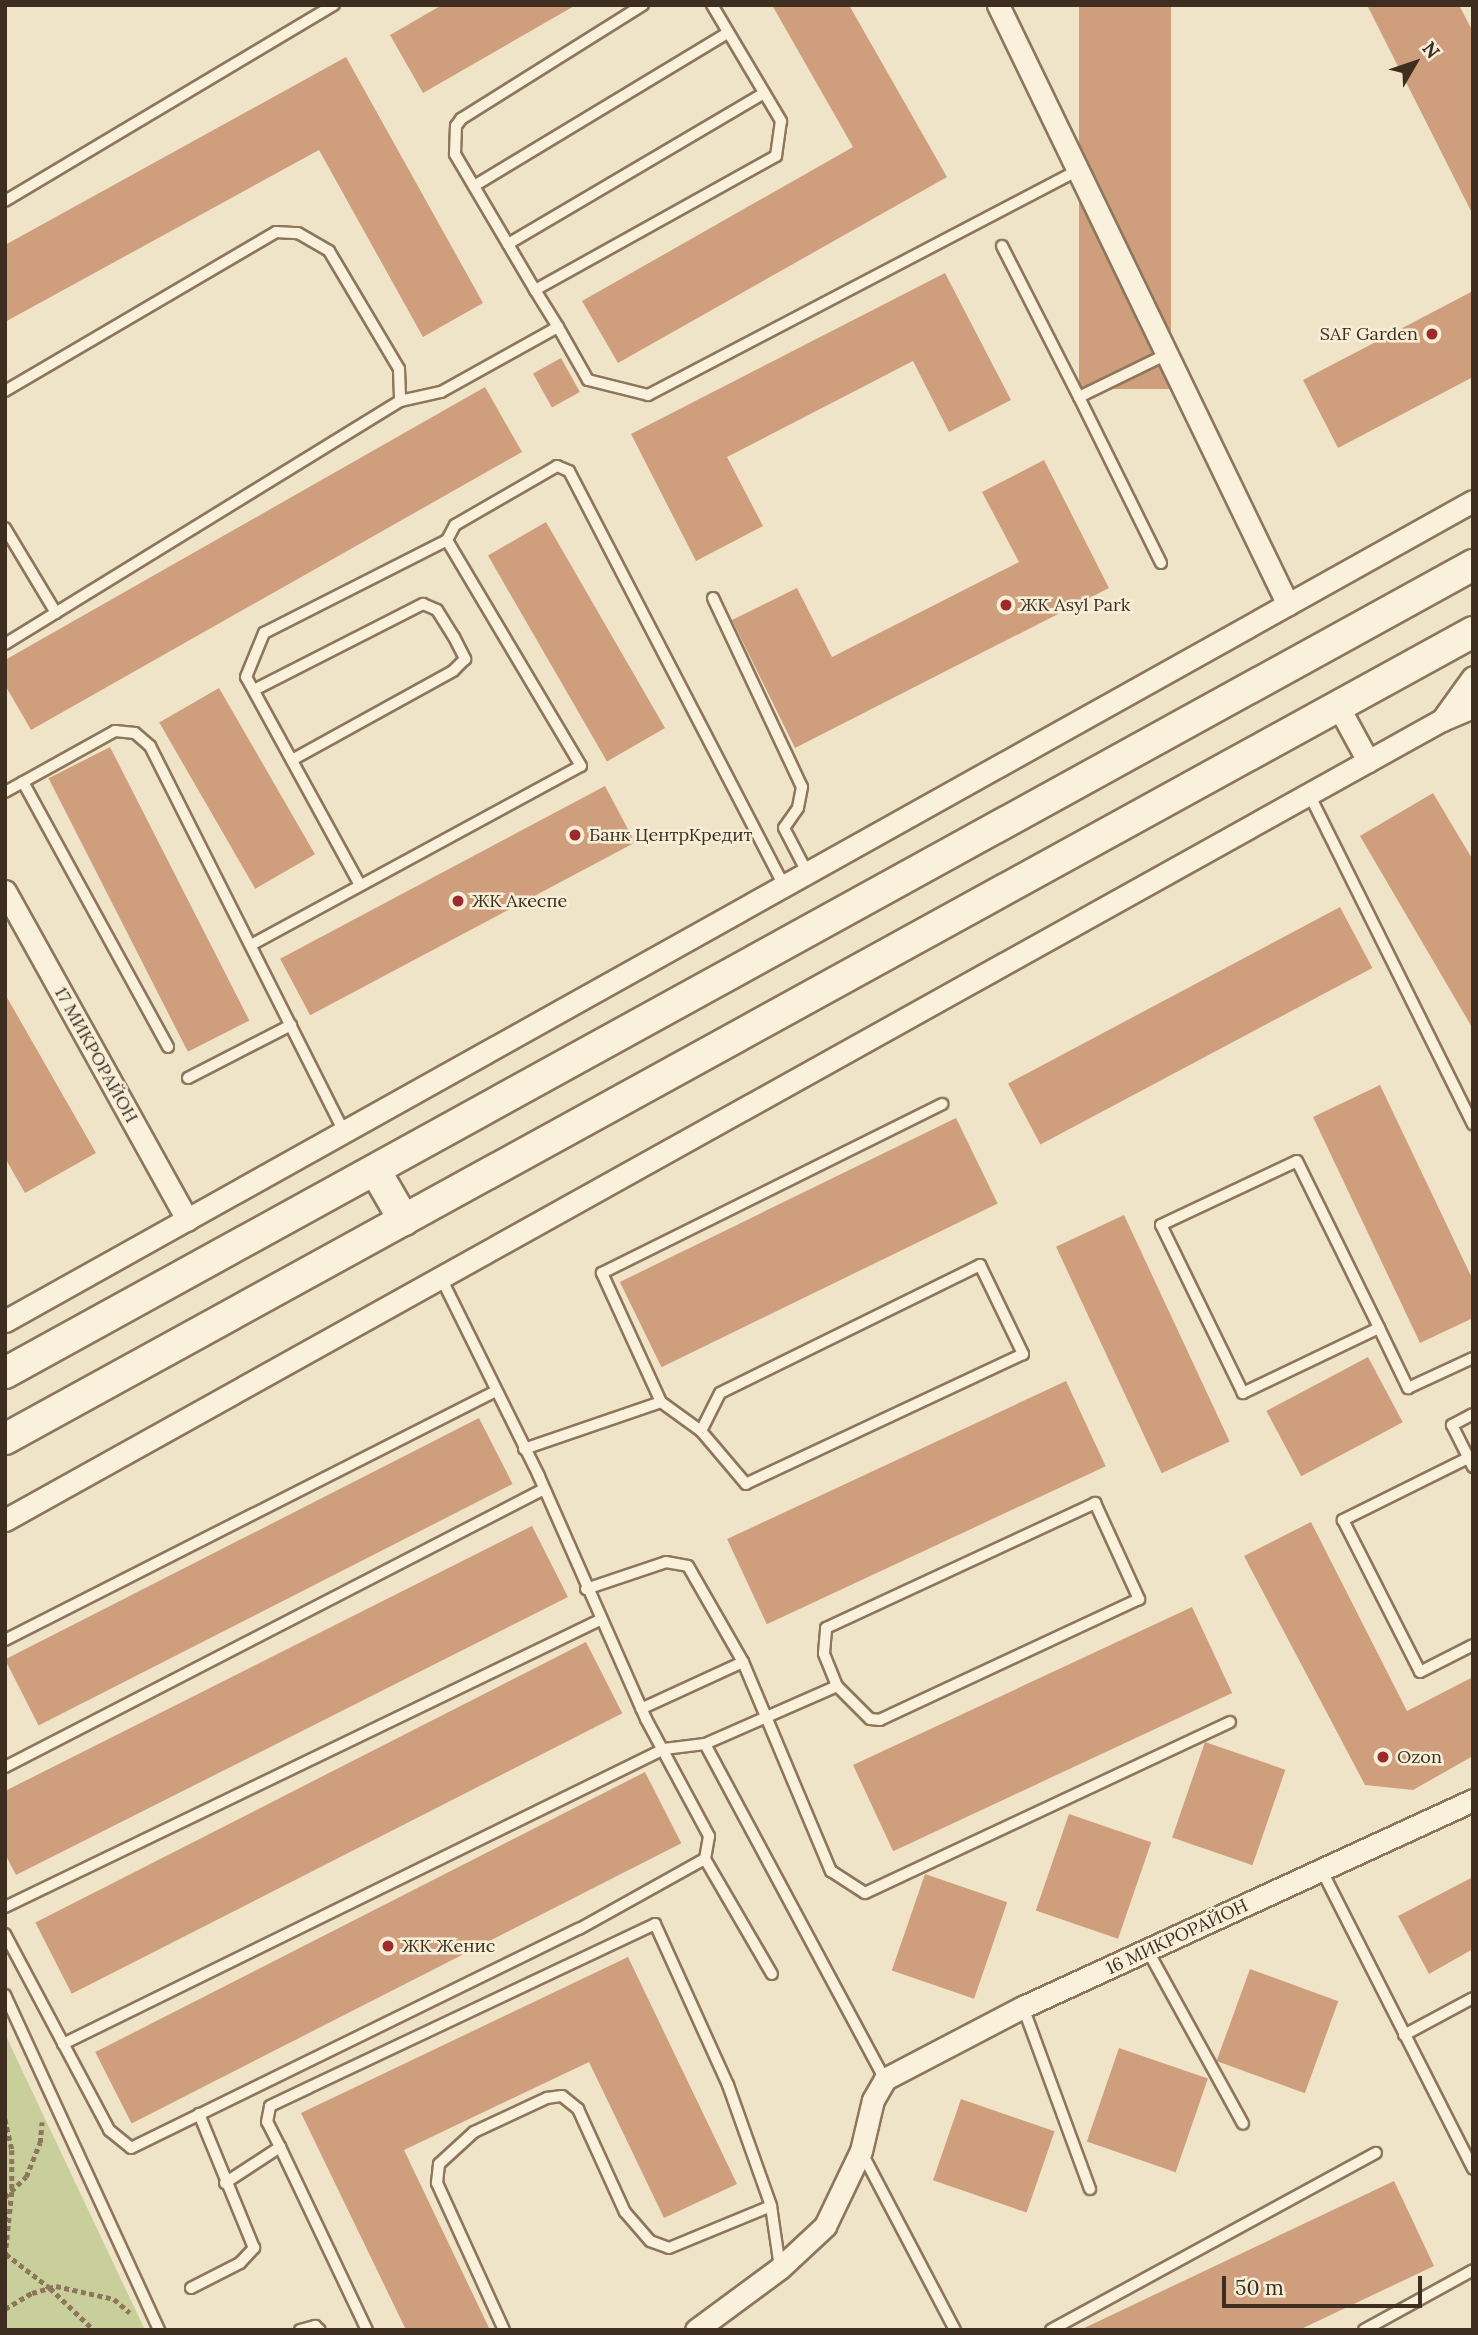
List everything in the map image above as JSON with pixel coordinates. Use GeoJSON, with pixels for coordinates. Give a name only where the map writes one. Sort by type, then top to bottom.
{"type":"FeatureCollection","features":[{"type":"Feature","properties":{"kind":"main road"},"geometry":{"type":"LineString","coordinates":[[5,1373],[1473,565]]}},
{"type":"Feature","properties":{"kind":"main road"},"geometry":{"type":"LineString","coordinates":[[5,1439],[1473,632]]}},
{"type":"Feature","properties":{"kind":"main road"},"geometry":{"type":"LineString","coordinates":[[375,1170],[404,1220]]}},
{"type":"Feature","properties":{"kind":"street"},"geometry":{"type":"LineString","coordinates":[[998,5],[1289,605]]}},
{"type":"Feature","properties":{"kind":"street"},"geometry":{"type":"LineString","coordinates":[[5,1321],[1473,501]]}},
{"type":"Feature","properties":{"kind":"street"},"geometry":{"type":"LineString","coordinates":[[1442,720],[1473,677]]}},
{"type":"Feature","properties":{"kind":"street"},"geometry":{"type":"LineString","coordinates":[[1338,706],[1368,761]]}},
{"type":"Feature","properties":{"kind":"street"},"geometry":{"type":"LineString","coordinates":[[5,1520],[1442,720],[1473,707]]}},
{"type":"Feature","properties":{"kind":"street","name":"17 МИКРОРАЙОН"},"geometry":{"type":"LineString","coordinates":[[5,891],[187,1220]]}},
{"type":"Feature","properties":{"kind":"street","name":"16 МИКРОРАЙОН"},"geometry":{"type":"LineString","coordinates":[[885,2079],[1023,2007],[1473,1800]]}},
{"type":"Feature","properties":{"kind":"street"},"geometry":{"type":"LineString","coordinates":[[696,2330],[780,2267],[825,2226],[861,2151],[873,2100],[885,2079]]}},
{"type":"Feature","properties":{"kind":"lane"},"geometry":{"type":"LineString","coordinates":[[5,201],[334,5]]}},
{"type":"Feature","properties":{"kind":"lane"},"geometry":{"type":"LineString","coordinates":[[643,5],[461,119],[455,154],[588,380],[648,395],[1078,170]]}},
{"type":"Feature","properties":{"kind":"lane"},"geometry":{"type":"LineString","coordinates":[[535,290],[776,156],[781,121],[712,5]]}},
{"type":"Feature","properties":{"kind":"lane"},"geometry":{"type":"LineString","coordinates":[[474,186],[728,33]]}},
{"type":"Feature","properties":{"kind":"lane"},"geometry":{"type":"LineString","coordinates":[[508,244],[764,93]]}},
{"type":"Feature","properties":{"kind":"lane"},"geometry":{"type":"LineString","coordinates":[[5,391],[276,232],[298,233],[329,251],[399,369],[400,401]]}},
{"type":"Feature","properties":{"kind":"lane"},"geometry":{"type":"LineString","coordinates":[[1002,246],[1161,563]]}},
{"type":"Feature","properties":{"kind":"lane"},"geometry":{"type":"LineString","coordinates":[[5,644],[400,401],[441,392],[558,327]]}},
{"type":"Feature","properties":{"kind":"lane"},"geometry":{"type":"LineString","coordinates":[[1079,397],[1167,354]]}},
{"type":"Feature","properties":{"kind":"lane"},"geometry":{"type":"LineString","coordinates":[[360,886],[246,677],[264,633],[447,540],[455,525],[557,466],[569,471],[785,887]]}},
{"type":"Feature","properties":{"kind":"lane"},"geometry":{"type":"LineString","coordinates":[[5,528],[56,613]]}},
{"type":"Feature","properties":{"kind":"lane"},"geometry":{"type":"LineString","coordinates":[[251,945],[582,766],[447,540]]}},
{"type":"Feature","properties":{"kind":"lane"},"geometry":{"type":"LineString","coordinates":[[713,598],[802,787],[798,808],[784,828],[808,874]]}},
{"type":"Feature","properties":{"kind":"lane"},"geometry":{"type":"LineString","coordinates":[[254,690],[423,604],[437,610],[454,637],[465,659],[453,671],[292,760]]}},
{"type":"Feature","properties":{"kind":"lane"},"geometry":{"type":"LineString","coordinates":[[5,792],[115,731],[135,733],[150,746],[344,1132]]}},
{"type":"Feature","properties":{"kind":"lane"},"geometry":{"type":"LineString","coordinates":[[23,782],[168,1047]]}},
{"type":"Feature","properties":{"kind":"lane"},"geometry":{"type":"LineString","coordinates":[[1309,794],[1473,1125]]}},
{"type":"Feature","properties":{"kind":"lane"},"geometry":{"type":"LineString","coordinates":[[188,1078],[291,1025]]}},
{"type":"Feature","properties":{"kind":"lane"},"geometry":{"type":"LineString","coordinates":[[701,1431],[720,1392],[980,1265],[1023,1354],[746,1484],[701,1431],[661,1402],[602,1273],[942,1104]]}},
{"type":"Feature","properties":{"kind":"lane"},"geometry":{"type":"LineString","coordinates":[[1379,1328],[1243,1393],[1161,1225],[1297,1161],[1379,1328],[1408,1388],[1473,1358]]}},
{"type":"Feature","properties":{"kind":"lane"},"geometry":{"type":"LineString","coordinates":[[441,1278],[494,1392],[544,1489],[586,1590],[641,1709],[709,1836],[705,1859],[772,1974]]}},
{"type":"Feature","properties":{"kind":"lane"},"geometry":{"type":"LineString","coordinates":[[5,1640],[494,1392]]}},
{"type":"Feature","properties":{"kind":"lane"},"geometry":{"type":"LineString","coordinates":[[524,1450],[661,1402]]}},
{"type":"Feature","properties":{"kind":"lane"},"geometry":{"type":"LineString","coordinates":[[1473,1414],[1452,1425],[1471,1462],[1343,1520],[1420,1672],[1473,1645]]}},
{"type":"Feature","properties":{"kind":"lane"},"geometry":{"type":"LineString","coordinates":[[5,1767],[544,1489]]}},
{"type":"Feature","properties":{"kind":"lane"},"geometry":{"type":"LineString","coordinates":[[1095,1503],[1139,1599],[880,1720],[870,1719],[837,1686],[824,1653],[825,1628],[1095,1503]]}},
{"type":"Feature","properties":{"kind":"lane"},"geometry":{"type":"LineString","coordinates":[[586,1590],[666,1562],[688,1566],[743,1662],[831,1871],[866,1893],[1230,1721]]}},
{"type":"Feature","properties":{"kind":"lane"},"geometry":{"type":"LineString","coordinates":[[5,1907],[600,1620]]}},
{"type":"Feature","properties":{"kind":"lane"},"geometry":{"type":"LineString","coordinates":[[641,1709],[743,1662]]}},
{"type":"Feature","properties":{"kind":"lane"},"geometry":{"type":"LineString","coordinates":[[63,2044],[664,1749],[705,1744],[769,1719],[837,1686]]}},
{"type":"Feature","properties":{"kind":"lane"},"geometry":{"type":"LineString","coordinates":[[705,1744],[885,2079]]}},
{"type":"Feature","properties":{"kind":"lane"},"geometry":{"type":"LineString","coordinates":[[5,1935],[109,2130],[131,2148],[579,1929],[705,1859]]}},
{"type":"Feature","properties":{"kind":"lane"},"geometry":{"type":"LineString","coordinates":[[1321,1869],[1404,2035],[1467,2145],[1473,2169]]}},
{"type":"Feature","properties":{"kind":"lane"},"geometry":{"type":"LineString","coordinates":[[367,2330],[267,2122],[270,2106],[655,1924],[728,2085],[771,2206],[780,2267]]}},
{"type":"Feature","properties":{"kind":"lane"},"geometry":{"type":"LineString","coordinates":[[1149,1951],[1242,2124]]}},
{"type":"Feature","properties":{"kind":"lane"},"geometry":{"type":"LineString","coordinates":[[5,1994],[159,2330]]}},
{"type":"Feature","properties":{"kind":"lane"},"geometry":{"type":"LineString","coordinates":[[1404,2035],[1473,1998]]}},
{"type":"Feature","properties":{"kind":"lane"},"geometry":{"type":"LineString","coordinates":[[1023,2007],[1090,2189]]}},
{"type":"Feature","properties":{"kind":"lane"},"geometry":{"type":"LineString","coordinates":[[505,2330],[438,2183],[439,2164],[474,2132],[547,2098],[562,2096],[578,2109],[625,2212],[650,2241],[668,2248],[771,2206]]}},
{"type":"Feature","properties":{"kind":"lane"},"geometry":{"type":"LineString","coordinates":[[191,2288],[240,2263],[254,2248],[225,2183],[199,2114]]}},
{"type":"Feature","properties":{"kind":"lane"},"geometry":{"type":"LineString","coordinates":[[225,2183],[280,2147]]}},
{"type":"Feature","properties":{"kind":"lane"},"geometry":{"type":"LineString","coordinates":[[861,2151],[955,2330]]}},
{"type":"Feature","properties":{"kind":"lane"},"geometry":{"type":"LineString","coordinates":[[1051,2330],[1376,2153]]}},
{"type":"Feature","properties":{"kind":"lane"},"geometry":{"type":"LineString","coordinates":[[1364,2330],[1473,2270]]}},
{"type":"Feature","properties":{"kind":"lane"},"geometry":{"type":"LineString","coordinates":[[300,2330],[315,2326],[320,2330]]}},
{"type":"Feature","properties":{"kind":"path"},"geometry":{"type":"LineString","coordinates":[[5,2197],[26,2177],[40,2143],[42,2117]]}},
{"type":"Feature","properties":{"kind":"path"},"geometry":{"type":"LineString","coordinates":[[5,2120],[12,2192],[5,2260]]}},
{"type":"Feature","properties":{"kind":"path"},"geometry":{"type":"LineString","coordinates":[[6,2254],[50,2288],[94,2330]]}},
{"type":"Feature","properties":{"kind":"path"},"geometry":{"type":"LineString","coordinates":[[5,2309],[50,2288],[114,2299],[138,2320]]}},
{"type":"Feature","properties":{"kind":"path"},"geometry":{"type":"LineString","coordinates":[[50,2330],[82,2330]]}},
{"type":"Feature","properties":{"kind":"green space"},"geometry":{"type":"Polygon","coordinates":[[[5,2034],[145,2330],[5,2330],[5,2034]]]}},
{"type":"Feature","properties":{"kind":"building"},"geometry":{"type":"Polygon","coordinates":[[[442,5],[576,5],[423,93],[390,35],[442,5]]]}},
{"type":"Feature","properties":{"kind":"building"},"geometry":{"type":"Polygon","coordinates":[[[772,5],[849,5],[947,177],[618,363],[582,301],[853,147],[772,5]]]}},
{"type":"Feature","properties":{"kind":"building"},"geometry":{"type":"Polygon","coordinates":[[[1079,5],[1171,5],[1171,389],[1079,389],[1079,5]]]}},
{"type":"Feature","properties":{"kind":"building"},"geometry":{"type":"Polygon","coordinates":[[[1367,5],[1459,5],[1473,32],[1473,215],[1367,5]]]}},
{"type":"Feature","properties":{"kind":"building"},"geometry":{"type":"Polygon","coordinates":[[[346,57],[483,303],[423,337],[319,150],[5,322],[5,245],[346,57]]]}},
{"type":"Feature","properties":{"kind":"building"},"geometry":{"type":"Polygon","coordinates":[[[945,273],[1011,400],[949,432],[913,361],[727,457],[763,526],[696,561],[631,434],[945,273]]]}},
{"type":"Feature","properties":{"kind":"building","name":"SAF Garden"},"geometry":{"type":"Polygon","coordinates":[[[1473,291],[1473,377],[1338,448],[1303,380],[1473,291]]]}},
{"type":"Feature","properties":{"kind":"building"},"geometry":{"type":"Polygon","coordinates":[[[561,358],[580,392],[552,408],[533,374],[561,358]]]}},
{"type":"Feature","properties":{"kind":"building"},"geometry":{"type":"Polygon","coordinates":[[[485,387],[522,452],[31,730],[5,685],[5,660],[485,387]]]}},
{"type":"Feature","properties":{"kind":"building","name":"ЖК Asyl Park"},"geometry":{"type":"Polygon","coordinates":[[[1044,460],[1109,588],[795,748],[732,620],[797,588],[832,657],[1019,562],[982,492],[1044,460]]]}},
{"type":"Feature","properties":{"kind":"building"},"geometry":{"type":"Polygon","coordinates":[[[546,522],[665,728],[607,762],[488,556],[546,522]]]}},
{"type":"Feature","properties":{"kind":"building"},"geometry":{"type":"Polygon","coordinates":[[[219,688],[315,854],[255,889],[159,722],[219,688]]]}},
{"type":"Feature","properties":{"kind":"building"},"geometry":{"type":"Polygon","coordinates":[[[110,747],[249,1021],[188,1052],[49,778],[110,747]]]}},
{"type":"Feature","properties":{"kind":"building","name":"ЖК Акеспе"},"geometry":{"type":"Polygon","coordinates":[[[605,786],[635,843],[310,1015],[280,959],[605,786]]]}},
{"type":"Feature","properties":{"kind":"building"},"geometry":{"type":"Polygon","coordinates":[[[1433,793],[1473,860],[1473,1029],[1360,836],[1433,793]]]}},
{"type":"Feature","properties":{"kind":"building"},"geometry":{"type":"Polygon","coordinates":[[[1340,907],[1372,968],[1040,1144],[1008,1084],[1340,907]]]}},
{"type":"Feature","properties":{"kind":"building"},"geometry":{"type":"Polygon","coordinates":[[[5,994],[96,1153],[25,1193],[5,1158],[5,994]]]}},
{"type":"Feature","properties":{"kind":"building"},"geometry":{"type":"Polygon","coordinates":[[[1380,1085],[1473,1280],[1473,1318],[1420,1343],[1313,1117],[1380,1085]]]}},
{"type":"Feature","properties":{"kind":"building"},"geometry":{"type":"Polygon","coordinates":[[[956,1118],[998,1203],[661,1367],[620,1282],[956,1118]]]}},
{"type":"Feature","properties":{"kind":"building"},"geometry":{"type":"Polygon","coordinates":[[[1124,1215],[1230,1442],[1162,1473],[1056,1247],[1124,1215]]]}},
{"type":"Feature","properties":{"kind":"building"},"geometry":{"type":"Polygon","coordinates":[[[1368,1357],[1403,1422],[1301,1476],[1266,1411],[1368,1357]]]}},
{"type":"Feature","properties":{"kind":"building"},"geometry":{"type":"Polygon","coordinates":[[[1066,1381],[1106,1466],[767,1624],[727,1539],[1066,1381]]]}},
{"type":"Feature","properties":{"kind":"building"},"geometry":{"type":"Polygon","coordinates":[[[479,1418],[513,1484],[39,1725],[5,1660],[479,1418]]]}},
{"type":"Feature","properties":{"kind":"building"},"geometry":{"type":"Polygon","coordinates":[[[1311,1522],[1407,1711],[1473,1677],[1473,1756],[1413,1790],[1365,1785],[1244,1556],[1311,1522]]]}},
{"type":"Feature","properties":{"kind":"building"},"geometry":{"type":"Polygon","coordinates":[[[532,1526],[568,1597],[16,1875],[5,1854],[5,1791],[532,1526]]]}},
{"type":"Feature","properties":{"kind":"building"},"geometry":{"type":"Polygon","coordinates":[[[1192,1607],[1232,1693],[893,1851],[853,1765],[1192,1607]]]}},
{"type":"Feature","properties":{"kind":"building"},"geometry":{"type":"Polygon","coordinates":[[[586,1642],[622,1713],[72,1994],[35,1923],[586,1642]]]}},
{"type":"Feature","properties":{"kind":"building"},"geometry":{"type":"Polygon","coordinates":[[[1205,1742],[1285,1770],[1252,1865],[1172,1837],[1205,1742]]]}},
{"type":"Feature","properties":{"kind":"building","name":"ЖК Женис"},"geometry":{"type":"Polygon","coordinates":[[[645,1772],[681,1843],[132,2123],[95,2052],[645,1772]]]}},
{"type":"Feature","properties":{"kind":"building"},"geometry":{"type":"Polygon","coordinates":[[[1069,1814],[1151,1842],[1118,1939],[1036,1910],[1069,1814]]]}},
{"type":"Feature","properties":{"kind":"building"},"geometry":{"type":"Polygon","coordinates":[[[925,1874],[1007,1902],[974,1999],[892,1970],[925,1874]]]}},
{"type":"Feature","properties":{"kind":"building"},"geometry":{"type":"Polygon","coordinates":[[[1473,1877],[1473,1949],[1429,1974],[1398,1916],[1473,1877]]]}},
{"type":"Feature","properties":{"kind":"building"},"geometry":{"type":"Polygon","coordinates":[[[628,1957],[737,2184],[664,2218],[589,2062],[404,2150],[490,2330],[406,2330],[301,2113],[628,1957]]]}},
{"type":"Feature","properties":{"kind":"building"},"geometry":{"type":"Polygon","coordinates":[[[1250,1969],[1338,2001],[1305,2093],[1216,2061],[1250,1969]]]}},
{"type":"Feature","properties":{"kind":"building"},"geometry":{"type":"Polygon","coordinates":[[[1119,2048],[1208,2079],[1176,2172],[1087,2142],[1119,2048]]]}},
{"type":"Feature","properties":{"kind":"building"},"geometry":{"type":"Polygon","coordinates":[[[961,2099],[1055,2131],[1027,2213],[933,2180],[961,2099]]]}},
{"type":"Feature","properties":{"kind":"building"},"geometry":{"type":"Polygon","coordinates":[[[1394,2181],[1434,2266],[1299,2330],[1080,2330],[1394,2181]]]}},
{"type":"Feature","properties":{"kind":"place","name":"SAF Garden"},"geometry":{"type":"Point","coordinates":[1432,334]}},
{"type":"Feature","properties":{"kind":"place","name":"ЖК Asyl Park"},"geometry":{"type":"Point","coordinates":[1006,605]}},
{"type":"Feature","properties":{"kind":"place","name":"Банк ЦентрКредит"},"geometry":{"type":"Point","coordinates":[575,835]}},
{"type":"Feature","properties":{"kind":"place","name":"ЖК Акеспе"},"geometry":{"type":"Point","coordinates":[458,901]}},
{"type":"Feature","properties":{"kind":"place","name":"Ozon"},"geometry":{"type":"Point","coordinates":[1383,1757]}},
{"type":"Feature","properties":{"kind":"place","name":"ЖК Женис"},"geometry":{"type":"Point","coordinates":[388,1946]}}]}
